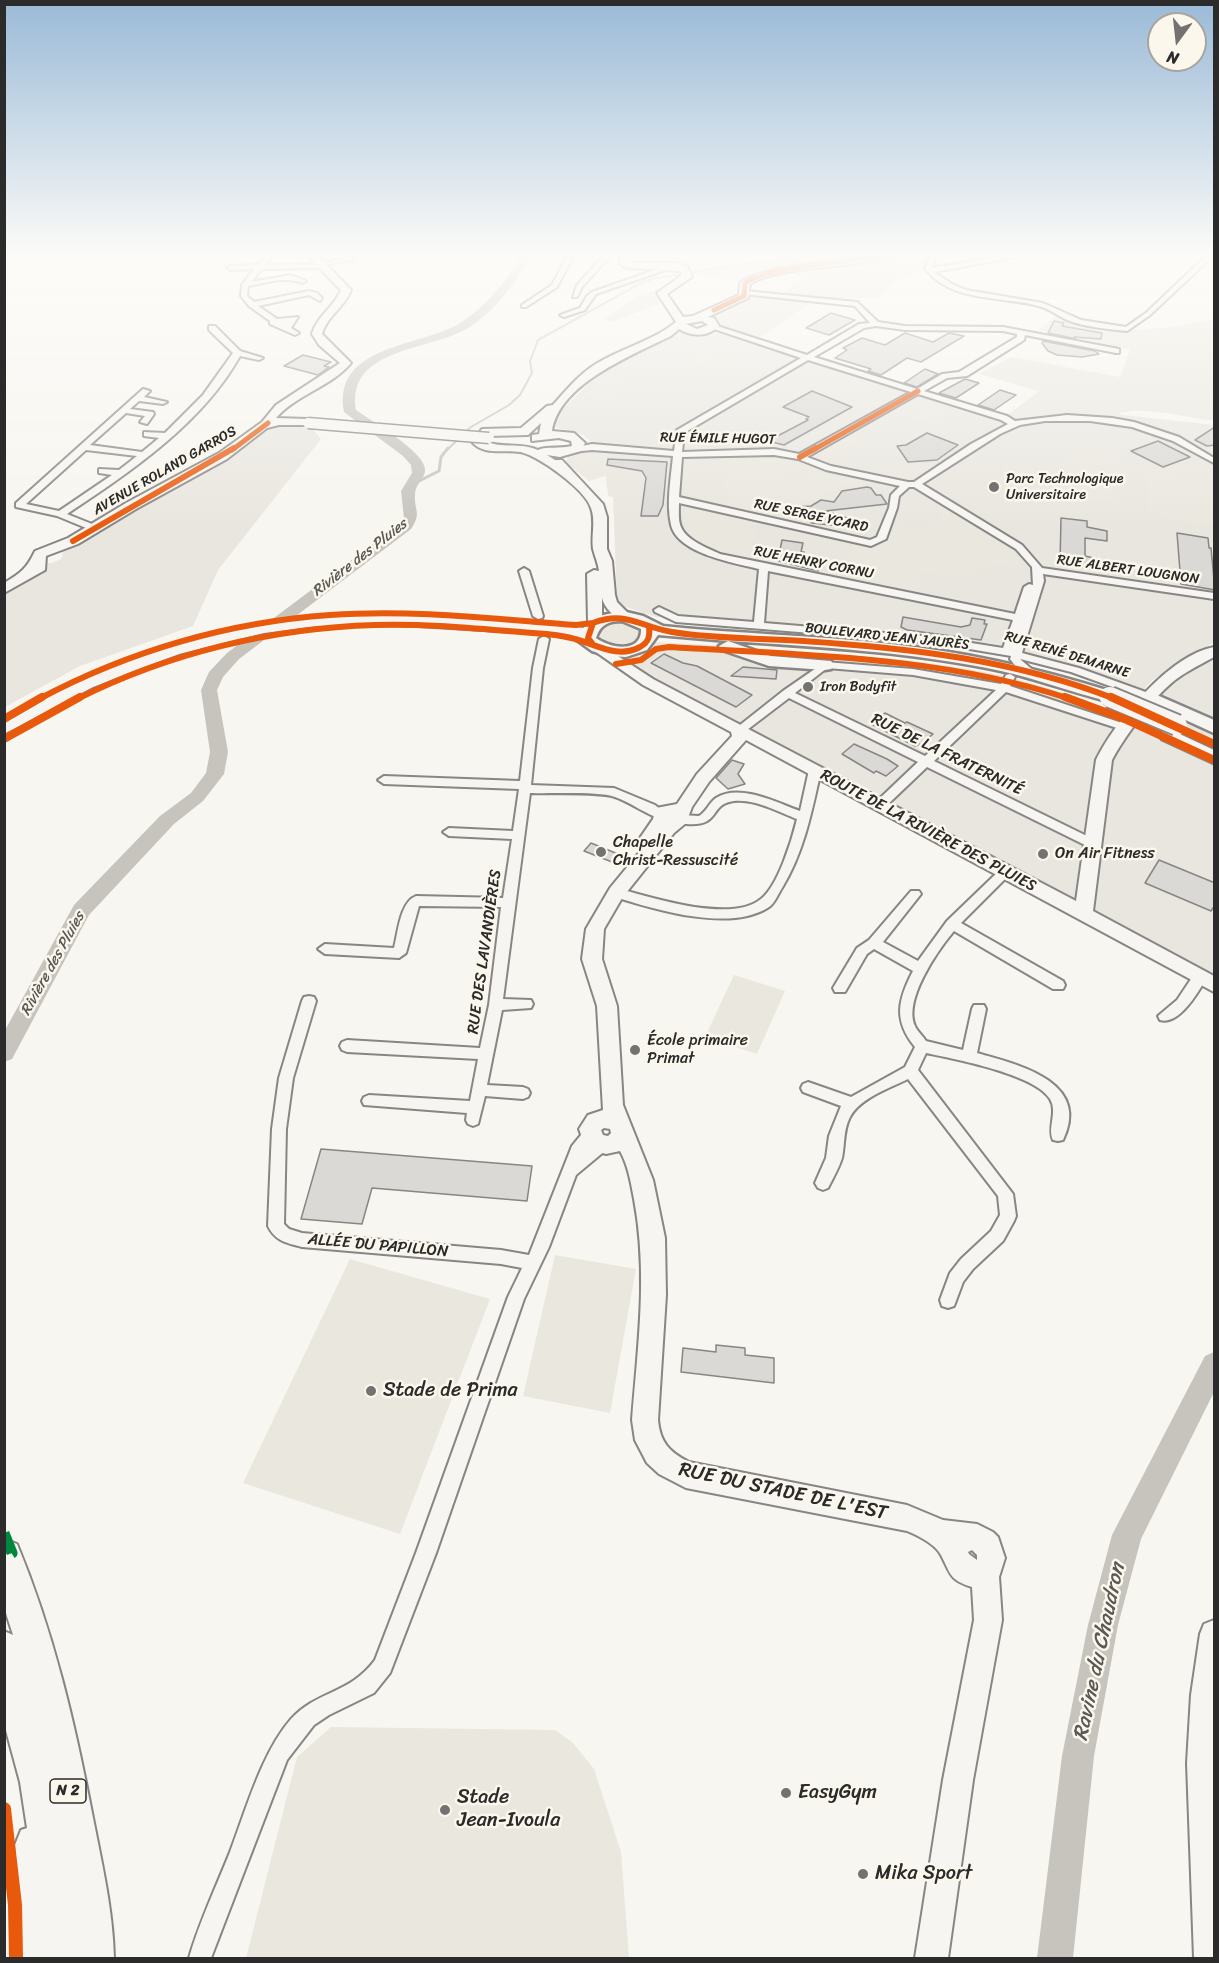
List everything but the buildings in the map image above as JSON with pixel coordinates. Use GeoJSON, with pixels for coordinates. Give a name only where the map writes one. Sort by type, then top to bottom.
{"type":"FeatureCollection","features":[{"type":"Feature","properties":{"kind":"highway","name":"N 2"},"geometry":{"type":"LineString","coordinates":[[4,1557],[14,1580],[19,1665],[56,1879],[62,1959]]}},
{"type":"Feature","properties":{"kind":"highway","name":"N 2"},"geometry":{"type":"LineString","coordinates":[[19,1665],[64,1769],[91,1917],[93,1959]]}},
{"type":"Feature","properties":{"kind":"highway"},"geometry":{"type":"LineString","coordinates":[[40,1782],[34,1823],[43,1959]]}},
{"type":"Feature","properties":{"kind":"highway"},"geometry":{"type":"LineString","coordinates":[[91,1917],[106,1959]]}},
{"type":"Feature","properties":{"kind":"main road"},"geometry":{"type":"LineString","coordinates":[[328,347],[346,363],[330,377],[295,397],[280,416],[308,423],[512,440],[546,439],[569,435],[576,448]]}},
{"type":"Feature","properties":{"kind":"main road"},"geometry":{"type":"LineString","coordinates":[[624,616],[610,603],[605,561],[600,549],[600,517],[597,504],[564,469],[546,439],[548,418],[577,384],[603,364],[640,347]]}},
{"type":"Feature","properties":{"kind":"main road"},"geometry":{"type":"LineString","coordinates":[[563,400],[555,404],[529,430],[518,434],[486,432],[478,440],[484,446],[516,447],[537,453],[564,469]]}},
{"type":"Feature","properties":{"kind":"main road","name":"AVENUE ROLAND GARROS"},"geometry":{"type":"LineString","coordinates":[[4,589],[73,541],[223,456],[280,416]]}},
{"type":"Feature","properties":{"kind":"main road"},"geometry":{"type":"LineString","coordinates":[[546,439],[576,448]]}},
{"type":"Feature","properties":{"kind":"main road"},"geometry":{"type":"LineString","coordinates":[[564,469],[561,460],[576,448]]}},
{"type":"Feature","properties":{"kind":"main road"},"geometry":{"type":"LineString","coordinates":[[590,633],[594,561],[600,549]]}},
{"type":"Feature","properties":{"kind":"main road"},"geometry":{"type":"LineString","coordinates":[[590,633],[611,617],[624,616],[637,619],[643,640],[631,661],[641,677]]}},
{"type":"Feature","properties":{"kind":"main road"},"geometry":{"type":"LineString","coordinates":[[4,719],[92,673],[144,656],[213,639],[291,624],[431,618],[590,633],[623,652],[643,640]]}},
{"type":"Feature","properties":{"kind":"main road"},"geometry":{"type":"LineString","coordinates":[[704,634],[719,633],[742,624]]}},
{"type":"Feature","properties":{"kind":"main road"},"geometry":{"type":"LineString","coordinates":[[590,633],[641,677]]}},
{"type":"Feature","properties":{"kind":"main road","name":"BOULEVARD JEAN JAURÈS"},"geometry":{"type":"LineString","coordinates":[[643,640],[704,634],[894,649],[982,661],[1030,672],[1173,730],[1215,744]]}},
{"type":"Feature","properties":{"kind":"main road","name":"BOULEVARD JEAN JAURÈS"},"geometry":{"type":"LineString","coordinates":[[643,640],[907,660],[1106,701]]}},
{"type":"Feature","properties":{"kind":"main road"},"geometry":{"type":"LineString","coordinates":[[728,646],[769,661],[825,665]]}},
{"type":"Feature","properties":{"kind":"main road"},"geometry":{"type":"LineString","coordinates":[[1083,914],[1104,760],[1112,744],[1150,697],[1178,671],[1215,651]]}},
{"type":"Feature","properties":{"kind":"main road"},"geometry":{"type":"LineString","coordinates":[[4,728],[39,706],[144,656]]}},
{"type":"Feature","properties":{"kind":"main road","name":"ROUTE DE LA RIVIÈRE DES PLUIES"},"geometry":{"type":"LineString","coordinates":[[641,677],[1207,981]]}},
{"type":"Feature","properties":{"kind":"main road"},"geometry":{"type":"LineString","coordinates":[[1150,697],[1215,727]]}},
{"type":"Feature","properties":{"kind":"main road","name":"BOULEVARD JEAN JAURÈS"},"geometry":{"type":"LineString","coordinates":[[1173,730],[1215,757]]}},
{"type":"Feature","properties":{"kind":"main road"},"geometry":{"type":"LineString","coordinates":[[606,1134],[594,1007],[580,960],[584,929],[591,913],[668,814],[740,737],[740,731]]}},
{"type":"Feature","properties":{"kind":"main road"},"geometry":{"type":"LineString","coordinates":[[606,1134],[612,1105],[607,1006],[592,959],[595,929],[603,912],[668,814]]}},
{"type":"Feature","properties":{"kind":"main road"},"geometry":{"type":"LineString","coordinates":[[1051,897],[1069,892],[1089,877]]}},
{"type":"Feature","properties":{"kind":"main road","name":"RUE DU STADE DE L'EST"},"geometry":{"type":"LineString","coordinates":[[606,1134],[642,1180],[649,1213],[654,1262],[645,1420],[646,1435],[651,1450],[666,1465],[686,1475],[907,1518],[952,1539],[958,1565],[964,1571],[981,1579],[989,1604],[987,1629],[958,1780],[932,1959]]}},
{"type":"Feature","properties":{"kind":"main road"},"geometry":{"type":"LineString","coordinates":[[1210,1959],[1202,1763],[1206,1695],[1215,1634]]}},
{"type":"Feature","properties":{"kind":"street"},"geometry":{"type":"LineString","coordinates":[[231,347],[237,353],[259,358]]}},
{"type":"Feature","properties":{"kind":"street"},"geometry":{"type":"LineString","coordinates":[[773,347],[1004,418],[1014,424]]}},
{"type":"Feature","properties":{"kind":"street"},"geometry":{"type":"LineString","coordinates":[[808,358],[826,347]]}},
{"type":"Feature","properties":{"kind":"street"},"geometry":{"type":"LineString","coordinates":[[928,394],[1007,347]]}},
{"type":"Feature","properties":{"kind":"street"},"geometry":{"type":"LineString","coordinates":[[1091,347],[1116,351]]}},
{"type":"Feature","properties":{"kind":"street"},"geometry":{"type":"LineString","coordinates":[[60,514],[145,455],[165,437],[208,395],[237,353]]}},
{"type":"Feature","properties":{"kind":"street","name":"RUE HENRY CORNU"},"geometry":{"type":"LineString","coordinates":[[808,358],[680,432],[674,499],[676,527],[685,538],[717,556],[1023,619]]}},
{"type":"Feature","properties":{"kind":"street"},"geometry":{"type":"LineString","coordinates":[[800,458],[948,375],[964,374]]}},
{"type":"Feature","properties":{"kind":"street"},"geometry":{"type":"LineString","coordinates":[[94,528],[60,514],[15,504],[85,447],[146,392]]}},
{"type":"Feature","properties":{"kind":"street"},"geometry":{"type":"LineString","coordinates":[[138,399],[163,402]]}},
{"type":"Feature","properties":{"kind":"street"},"geometry":{"type":"LineString","coordinates":[[125,411],[150,414],[144,422]]}},
{"type":"Feature","properties":{"kind":"street"},"geometry":{"type":"LineString","coordinates":[[912,485],[996,432],[1014,424],[1071,417],[1121,422],[1153,429],[1188,443],[1215,461]]}},
{"type":"Feature","properties":{"kind":"street"},"geometry":{"type":"LineString","coordinates":[[147,434],[165,437]]}},
{"type":"Feature","properties":{"kind":"street"},"geometry":{"type":"LineString","coordinates":[[85,447],[145,455]]}},
{"type":"Feature","properties":{"kind":"street","name":"RUE ÉMILE HUGOT"},"geometry":{"type":"LineString","coordinates":[[576,448],[704,455],[760,451],[800,458],[829,468],[912,485],[1019,547],[1028,554],[1038,572]]}},
{"type":"Feature","properties":{"kind":"street"},"geometry":{"type":"LineString","coordinates":[[102,471],[120,473]]}},
{"type":"Feature","properties":{"kind":"street","name":"RUE SERGE YCARD"},"geometry":{"type":"LineString","coordinates":[[674,499],[862,543],[878,542],[893,508],[895,495],[912,485]]}},
{"type":"Feature","properties":{"kind":"street"},"geometry":{"type":"LineString","coordinates":[[38,487],[55,490]]}},
{"type":"Feature","properties":{"kind":"street"},"geometry":{"type":"LineString","coordinates":[[759,625],[764,567]]}},
{"type":"Feature","properties":{"kind":"street"},"geometry":{"type":"LineString","coordinates":[[524,571],[538,616]]}},
{"type":"Feature","properties":{"kind":"street"},"geometry":{"type":"LineString","coordinates":[[1030,672],[1018,664],[1012,652],[1023,619],[1040,581],[1038,572]]}},
{"type":"Feature","properties":{"kind":"street","name":"RUE ALBERT LOUGNON"},"geometry":{"type":"LineString","coordinates":[[1038,572],[1215,596]]}},
{"type":"Feature","properties":{"kind":"street","name":"RUE RENÉ DEMARNE"},"geometry":{"type":"LineString","coordinates":[[660,610],[676,619],[934,640],[1012,652],[1076,670],[1150,697]]}},
{"type":"Feature","properties":{"kind":"street","name":"RUE DES LAVANDIÈRES"},"geometry":{"type":"LineString","coordinates":[[369,1101],[474,1113],[496,1005],[525,787],[538,668],[544,639]]}},
{"type":"Feature","properties":{"kind":"street"},"geometry":{"type":"LineString","coordinates":[[740,731],[825,665],[1007,682],[1124,727]]}},
{"type":"Feature","properties":{"kind":"street"},"geometry":{"type":"LineString","coordinates":[[881,804],[1007,682]]}},
{"type":"Feature","properties":{"kind":"street","name":"RUE DE LA FRATERNITÉ"},"geometry":{"type":"LineString","coordinates":[[787,693],[1093,844]]}},
{"type":"Feature","properties":{"kind":"street"},"geometry":{"type":"LineString","coordinates":[[616,892],[719,914],[743,912],[766,903],[791,859],[815,770]]}},
{"type":"Feature","properties":{"kind":"street"},"geometry":{"type":"LineString","coordinates":[[384,780],[614,792],[668,814],[703,821],[722,800],[734,797],[748,798],[804,817]]}},
{"type":"Feature","properties":{"kind":"street"},"geometry":{"type":"LineString","coordinates":[[449,832],[518,835]]}},
{"type":"Feature","properties":{"kind":"street"},"geometry":{"type":"LineString","coordinates":[[1005,872],[937,940],[920,968],[906,1011],[908,1025],[922,1046],[969,1057],[1042,1081],[1054,1092],[1059,1101],[1062,1116],[1058,1135]]}},
{"type":"Feature","properties":{"kind":"street"},"geometry":{"type":"LineString","coordinates":[[840,988],[862,951],[874,943],[915,894]]}},
{"type":"Feature","properties":{"kind":"street"},"geometry":{"type":"LineString","coordinates":[[325,948],[399,952],[411,905],[422,900],[508,903]]}},
{"type":"Feature","properties":{"kind":"street"},"geometry":{"type":"LineString","coordinates":[[952,924],[1058,986]]}},
{"type":"Feature","properties":{"kind":"street"},"geometry":{"type":"LineString","coordinates":[[874,943],[920,968]]}},
{"type":"Feature","properties":{"kind":"street"},"geometry":{"type":"LineString","coordinates":[[1165,1016],[1207,981]]}},
{"type":"Feature","properties":{"kind":"street","name":"ALLÉE DU PAPILLON"},"geometry":{"type":"LineString","coordinates":[[309,1001],[286,1078],[279,1129],[276,1226],[284,1235],[302,1240],[501,1257],[532,1263]]}},
{"type":"Feature","properties":{"kind":"street"},"geometry":{"type":"LineString","coordinates":[[496,1005],[526,1004]]}},
{"type":"Feature","properties":{"kind":"street"},"geometry":{"type":"LineString","coordinates":[[969,1057],[980,1008]]}},
{"type":"Feature","properties":{"kind":"street"},"geometry":{"type":"LineString","coordinates":[[347,1046],[487,1054]]}},
{"type":"Feature","properties":{"kind":"street"},"geometry":{"type":"LineString","coordinates":[[823,1183],[834,1158],[836,1136],[844,1112],[851,1103],[910,1071],[922,1046]]}},
{"type":"Feature","properties":{"kind":"street"},"geometry":{"type":"LineString","coordinates":[[910,1071],[1005,1194],[1008,1216],[997,1236],[967,1264],[956,1278],[948,1300]]}},
{"type":"Feature","properties":{"kind":"street"},"geometry":{"type":"LineString","coordinates":[[808,1088],[851,1103]]}},
{"type":"Feature","properties":{"kind":"street"},"geometry":{"type":"LineString","coordinates":[[479,1090],[523,1093]]}},
{"type":"Feature","properties":{"kind":"street"},"geometry":{"type":"LineString","coordinates":[[201,1953],[279,1753],[295,1729],[314,1712],[355,1694],[374,1681],[383,1666],[426,1553],[516,1297],[541,1247],[572,1170],[606,1134]]}},
{"type":"Feature","properties":{"kind":"shaded area"},"geometry":{"type":"Polygon","coordinates":[[[646,347],[761,347],[1015,427],[1044,421],[1098,421],[1115,414],[1214,425],[1214,642],[1153,680],[1144,689],[1059,661],[994,644],[904,632],[819,625],[656,617],[623,606],[617,601],[613,497],[608,496],[603,451],[591,450],[592,443],[583,435],[553,424],[554,418],[597,375],[646,347]]]}},
{"type":"Feature","properties":{"kind":"shaded area"},"geometry":{"type":"Polygon","coordinates":[[[1114,347],[1214,347],[1214,421],[1142,411],[1120,413],[1118,419],[1080,415],[1020,420],[1005,417],[1039,391],[979,374],[1011,357],[1120,377],[1130,350],[1114,347]]]}},
{"type":"Feature","properties":{"kind":"shaded area"},"geometry":{"type":"Polygon","coordinates":[[[703,352],[736,362],[722,371],[689,360],[703,352]]]}},
{"type":"Feature","properties":{"kind":"shaded area"},"geometry":{"type":"Polygon","coordinates":[[[608,372],[626,378],[617,390],[623,404],[602,415],[598,414],[607,399],[580,396],[608,372]]]}},
{"type":"Feature","properties":{"kind":"shaded area"},"geometry":{"type":"Polygon","coordinates":[[[925,401],[956,410],[936,425],[905,415],[925,401]]]}},
{"type":"Feature","properties":{"kind":"shaded area"},"geometry":{"type":"Polygon","coordinates":[[[308,423],[321,439],[218,570],[193,626],[80,666],[5,707],[5,589],[42,563],[52,563],[61,559],[63,553],[57,550],[223,456],[263,426],[308,423]]]}},
{"type":"Feature","properties":{"kind":"shaded area"},"geometry":{"type":"Polygon","coordinates":[[[852,433],[864,438],[826,460],[811,456],[852,433]]]}},
{"type":"Feature","properties":{"kind":"shaded area"},"geometry":{"type":"Polygon","coordinates":[[[583,450],[603,451],[606,476],[589,481],[565,462],[568,457],[583,450]]]}},
{"type":"Feature","properties":{"kind":"shaded area"},"geometry":{"type":"Polygon","coordinates":[[[752,455],[786,459],[790,462],[784,480],[789,486],[801,486],[809,470],[862,480],[827,491],[806,502],[773,510],[764,517],[730,508],[723,484],[728,456],[752,455]]]}},
{"type":"Feature","properties":{"kind":"shaded area"},"geometry":{"type":"Polygon","coordinates":[[[1087,455],[1118,457],[1117,503],[1063,496],[1063,490],[1054,489],[1056,473],[1061,463],[1070,457],[1087,455]]]}},
{"type":"Feature","properties":{"kind":"shaded area"},"geometry":{"type":"Polygon","coordinates":[[[1147,472],[1211,479],[1214,474],[1214,525],[1160,517],[1149,510],[1147,472]]]}},
{"type":"Feature","properties":{"kind":"shaded area"},"geometry":{"type":"Polygon","coordinates":[[[684,505],[757,521],[748,559],[713,549],[695,538],[685,519],[684,505]]]}},
{"type":"Feature","properties":{"kind":"shaded area"},"geometry":{"type":"Polygon","coordinates":[[[933,508],[944,508],[1004,544],[1021,562],[1020,567],[992,564],[965,577],[913,571],[920,583],[915,594],[839,578],[855,545],[882,547],[892,522],[907,527],[912,532],[943,520],[933,508]]]}},
{"type":"Feature","properties":{"kind":"shaded area"},"geometry":{"type":"Polygon","coordinates":[[[612,620],[632,622],[644,631],[636,645],[617,649],[596,639],[597,628],[612,620]]]}},
{"type":"Feature","properties":{"kind":"shaded area"},"geometry":{"type":"Polygon","coordinates":[[[653,642],[907,660],[958,667],[1010,677],[1078,697],[1131,720],[1178,671],[1214,651],[1214,985],[752,738],[635,668],[631,661],[635,650],[653,642]]]}},
{"type":"Feature","properties":{"kind":"shaded area"},"geometry":{"type":"Polygon","coordinates":[[[734,975],[785,991],[757,1054],[705,1037],[734,975]]]}},
{"type":"Feature","properties":{"kind":"shaded area"},"geometry":{"type":"Polygon","coordinates":[[[555,1255],[636,1269],[610,1413],[523,1396],[555,1255]]]}},
{"type":"Feature","properties":{"kind":"shaded area","name":"Stade de Prima"},"geometry":{"type":"Polygon","coordinates":[[[350,1259],[490,1299],[400,1534],[243,1483],[350,1259]]]}},
{"type":"Feature","properties":{"kind":"shaded area","name":"Stade Jean-Ivoula"},"geometry":{"type":"Polygon","coordinates":[[[331,1727],[555,1730],[573,1743],[594,1769],[621,1852],[629,1958],[246,1958],[297,1757],[331,1727]]]}},
{"type":"Feature","properties":{"kind":"waterway","name":"Rivière des Pluies"},"geometry":{"type":"LineString","coordinates":[[4,1053],[81,910],[167,820],[197,797],[215,774],[219,752],[209,690],[215,675],[233,656],[406,526],[411,518],[408,491],[419,473],[418,464],[408,453],[350,412],[349,404],[351,389],[357,375],[381,355],[405,347]]}},
{"type":"Feature","properties":{"kind":"waterway"},"geometry":{"type":"LineString","coordinates":[[447,450],[471,427],[509,405],[520,395],[532,373],[530,361],[535,347]]}},
{"type":"Feature","properties":{"kind":"waterway"},"geometry":{"type":"LineString","coordinates":[[409,486],[439,471],[441,457],[448,448]]}},
{"type":"Feature","properties":{"kind":"waterway","name":"Ravine du Chaudron"},"geometry":{"type":"LineString","coordinates":[[1055,1958],[1078,1756],[1103,1625],[1127,1535],[1214,1365]]}},
{"type":"Feature","properties":{"kind":"tunnel"},"geometry":{"type":"LineString","coordinates":[[538,616],[544,639]]}},
{"type":"Feature","properties":{"kind":"marked path"},"geometry":{"type":"LineString","coordinates":[[4,1533],[12,1553],[4,1558]]}},
{"type":"Feature","properties":{"kind":"cycle path"},"geometry":{"type":"LineString","coordinates":[[800,457],[918,391]]}},
{"type":"Feature","properties":{"kind":"cycle path"},"geometry":{"type":"LineString","coordinates":[[73,541],[131,506],[223,456],[268,423]]}},
{"type":"Feature","properties":{"kind":"cycle path"},"geometry":{"type":"LineString","coordinates":[[4,719],[81,678],[121,662],[203,635],[245,626],[288,619],[362,614],[454,616],[576,625],[593,623]]}},
{"type":"Feature","properties":{"kind":"cycle path"},"geometry":{"type":"LineString","coordinates":[[592,643],[588,638],[593,623],[623,617],[672,632],[852,644],[941,654],[1029,671],[1077,685],[1147,712],[1214,744]]}},
{"type":"Feature","properties":{"kind":"cycle path"},"geometry":{"type":"LineString","coordinates":[[4,739],[47,714],[135,673],[227,644],[274,634],[373,625],[414,626],[557,635],[577,639],[614,652],[623,652],[632,651],[646,643],[650,636],[649,627]]}},
{"type":"Feature","properties":{"kind":"cycle path"},"geometry":{"type":"LineString","coordinates":[[616,664],[641,660],[656,649],[669,647],[854,659],[947,670],[1037,689],[1082,703],[1214,760]]}},
{"type":"Feature","properties":{"kind":"cycle path"},"geometry":{"type":"LineString","coordinates":[[4,1809],[15,1905],[16,1958]]}},
{"type":"Feature","properties":{"kind":"place","name":"Parc Technologique Universitaire"},"geometry":{"type":"Point","coordinates":[994,487]}},
{"type":"Feature","properties":{"kind":"place","name":"Iron Bodyfit"},"geometry":{"type":"Point","coordinates":[808,687]}},
{"type":"Feature","properties":{"kind":"place","name":"Chapelle Christ-Ressuscité"},"geometry":{"type":"Point","coordinates":[601,852]}},
{"type":"Feature","properties":{"kind":"place","name":"On Air Fitness"},"geometry":{"type":"Point","coordinates":[1043,854]}},
{"type":"Feature","properties":{"kind":"place","name":"École primaire Primat"},"geometry":{"type":"Point","coordinates":[635,1050]}},
{"type":"Feature","properties":{"kind":"place","name":"Stade de Prima"},"geometry":{"type":"Point","coordinates":[371,1391]}},
{"type":"Feature","properties":{"kind":"place","name":"EasyGym"},"geometry":{"type":"Point","coordinates":[786,1793]}},
{"type":"Feature","properties":{"kind":"place","name":"Stade Jean-Ivoula"},"geometry":{"type":"Point","coordinates":[445,1810]}},
{"type":"Feature","properties":{"kind":"place","name":"Mika Sport"},"geometry":{"type":"Point","coordinates":[863,1874]}}]}
